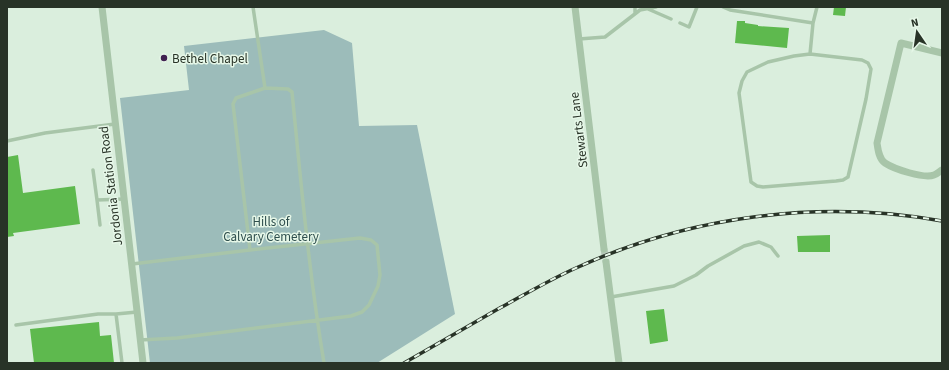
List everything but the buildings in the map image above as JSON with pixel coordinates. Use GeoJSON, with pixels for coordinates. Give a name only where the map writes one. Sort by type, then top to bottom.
{"type":"FeatureCollection","features":[{"type":"Feature","properties":{"kind":"street","name":"Jordonia Station Road"},"geometry":{"type":"LineString","coordinates":[[102,7],[143,363]]}},
{"type":"Feature","properties":{"kind":"street","name":"Stewarts Lane"},"geometry":{"type":"LineString","coordinates":[[575,7],[604,249]]}},
{"type":"Feature","properties":{"kind":"street"},"geometry":{"type":"LineString","coordinates":[[942,53],[901,43],[877,143],[880,156],[884,163],[904,171],[924,176],[934,175],[942,170]]}},
{"type":"Feature","properties":{"kind":"street"},"geometry":{"type":"LineString","coordinates":[[606,262],[619,363]]}},
{"type":"Feature","properties":{"kind":"lane"},"geometry":{"type":"LineString","coordinates":[[253,7],[265,88]]}},
{"type":"Feature","properties":{"kind":"lane"},"geometry":{"type":"LineString","coordinates":[[635,7],[635,13]]}},
{"type":"Feature","properties":{"kind":"lane"},"geometry":{"type":"LineString","coordinates":[[579,39],[605,37],[640,10],[656,7]]}},
{"type":"Feature","properties":{"kind":"lane"},"geometry":{"type":"LineString","coordinates":[[680,23],[688,27],[697,7]]}},
{"type":"Feature","properties":{"kind":"lane"},"geometry":{"type":"LineString","coordinates":[[723,7],[730,10],[813,23]]}},
{"type":"Feature","properties":{"kind":"lane"},"geometry":{"type":"LineString","coordinates":[[810,54],[813,23],[817,7]]}},
{"type":"Feature","properties":{"kind":"lane"},"geometry":{"type":"LineString","coordinates":[[647,8],[671,19]]}},
{"type":"Feature","properties":{"kind":"lane"},"geometry":{"type":"LineString","coordinates":[[810,54],[862,60],[868,63],[871,69],[866,99],[848,177],[843,180],[836,181],[763,187],[757,186],[751,182],[739,93],[742,81],[747,72],[768,62],[810,54]]}},
{"type":"Feature","properties":{"kind":"lane"},"geometry":{"type":"LineString","coordinates":[[250,250],[233,104],[236,98],[265,88],[288,89],[292,92],[302,204],[316,320],[324,363]]}},
{"type":"Feature","properties":{"kind":"lane"},"geometry":{"type":"LineString","coordinates":[[7,141],[115,124]]}},
{"type":"Feature","properties":{"kind":"lane"},"geometry":{"type":"LineString","coordinates":[[93,170],[100,225]]}},
{"type":"Feature","properties":{"kind":"lane"},"geometry":{"type":"LineString","coordinates":[[97,200],[124,199]]}},
{"type":"Feature","properties":{"kind":"lane"},"geometry":{"type":"LineString","coordinates":[[131,264],[360,238],[371,240],[377,245],[379,260],[380,275],[378,286],[369,305],[362,312],[351,316],[169,339],[140,340]]}},
{"type":"Feature","properties":{"kind":"lane"},"geometry":{"type":"LineString","coordinates":[[610,297],[674,286],[696,275],[708,266],[744,246],[759,242],[771,247],[778,256]]}},
{"type":"Feature","properties":{"kind":"lane"},"geometry":{"type":"LineString","coordinates":[[16,325],[98,314],[137,312]]}},
{"type":"Feature","properties":{"kind":"lane"},"geometry":{"type":"LineString","coordinates":[[116,314],[122,363]]}},
{"type":"Feature","properties":{"kind":"green space","name":"Hills of Calvary Cemetery"},"geometry":{"type":"Polygon","coordinates":[[[324,30],[352,43],[359,126],[417,125],[455,314],[377,363],[150,363],[120,98],[189,90],[184,46],[324,30]]]}},
{"type":"Feature","properties":{"kind":"tunnel"},"geometry":{"type":"LineString","coordinates":[[604,249],[606,262]]}},
{"type":"Feature","properties":{"kind":"railway"},"geometry":{"type":"LineString","coordinates":[[404,363],[498,309],[576,268],[619,250],[709,224],[802,212],[849,212],[895,215],[942,221]]}},
{"type":"Feature","properties":{"kind":"place","name":"Bethel Chapel"},"geometry":{"type":"Point","coordinates":[164,58]}}]}
